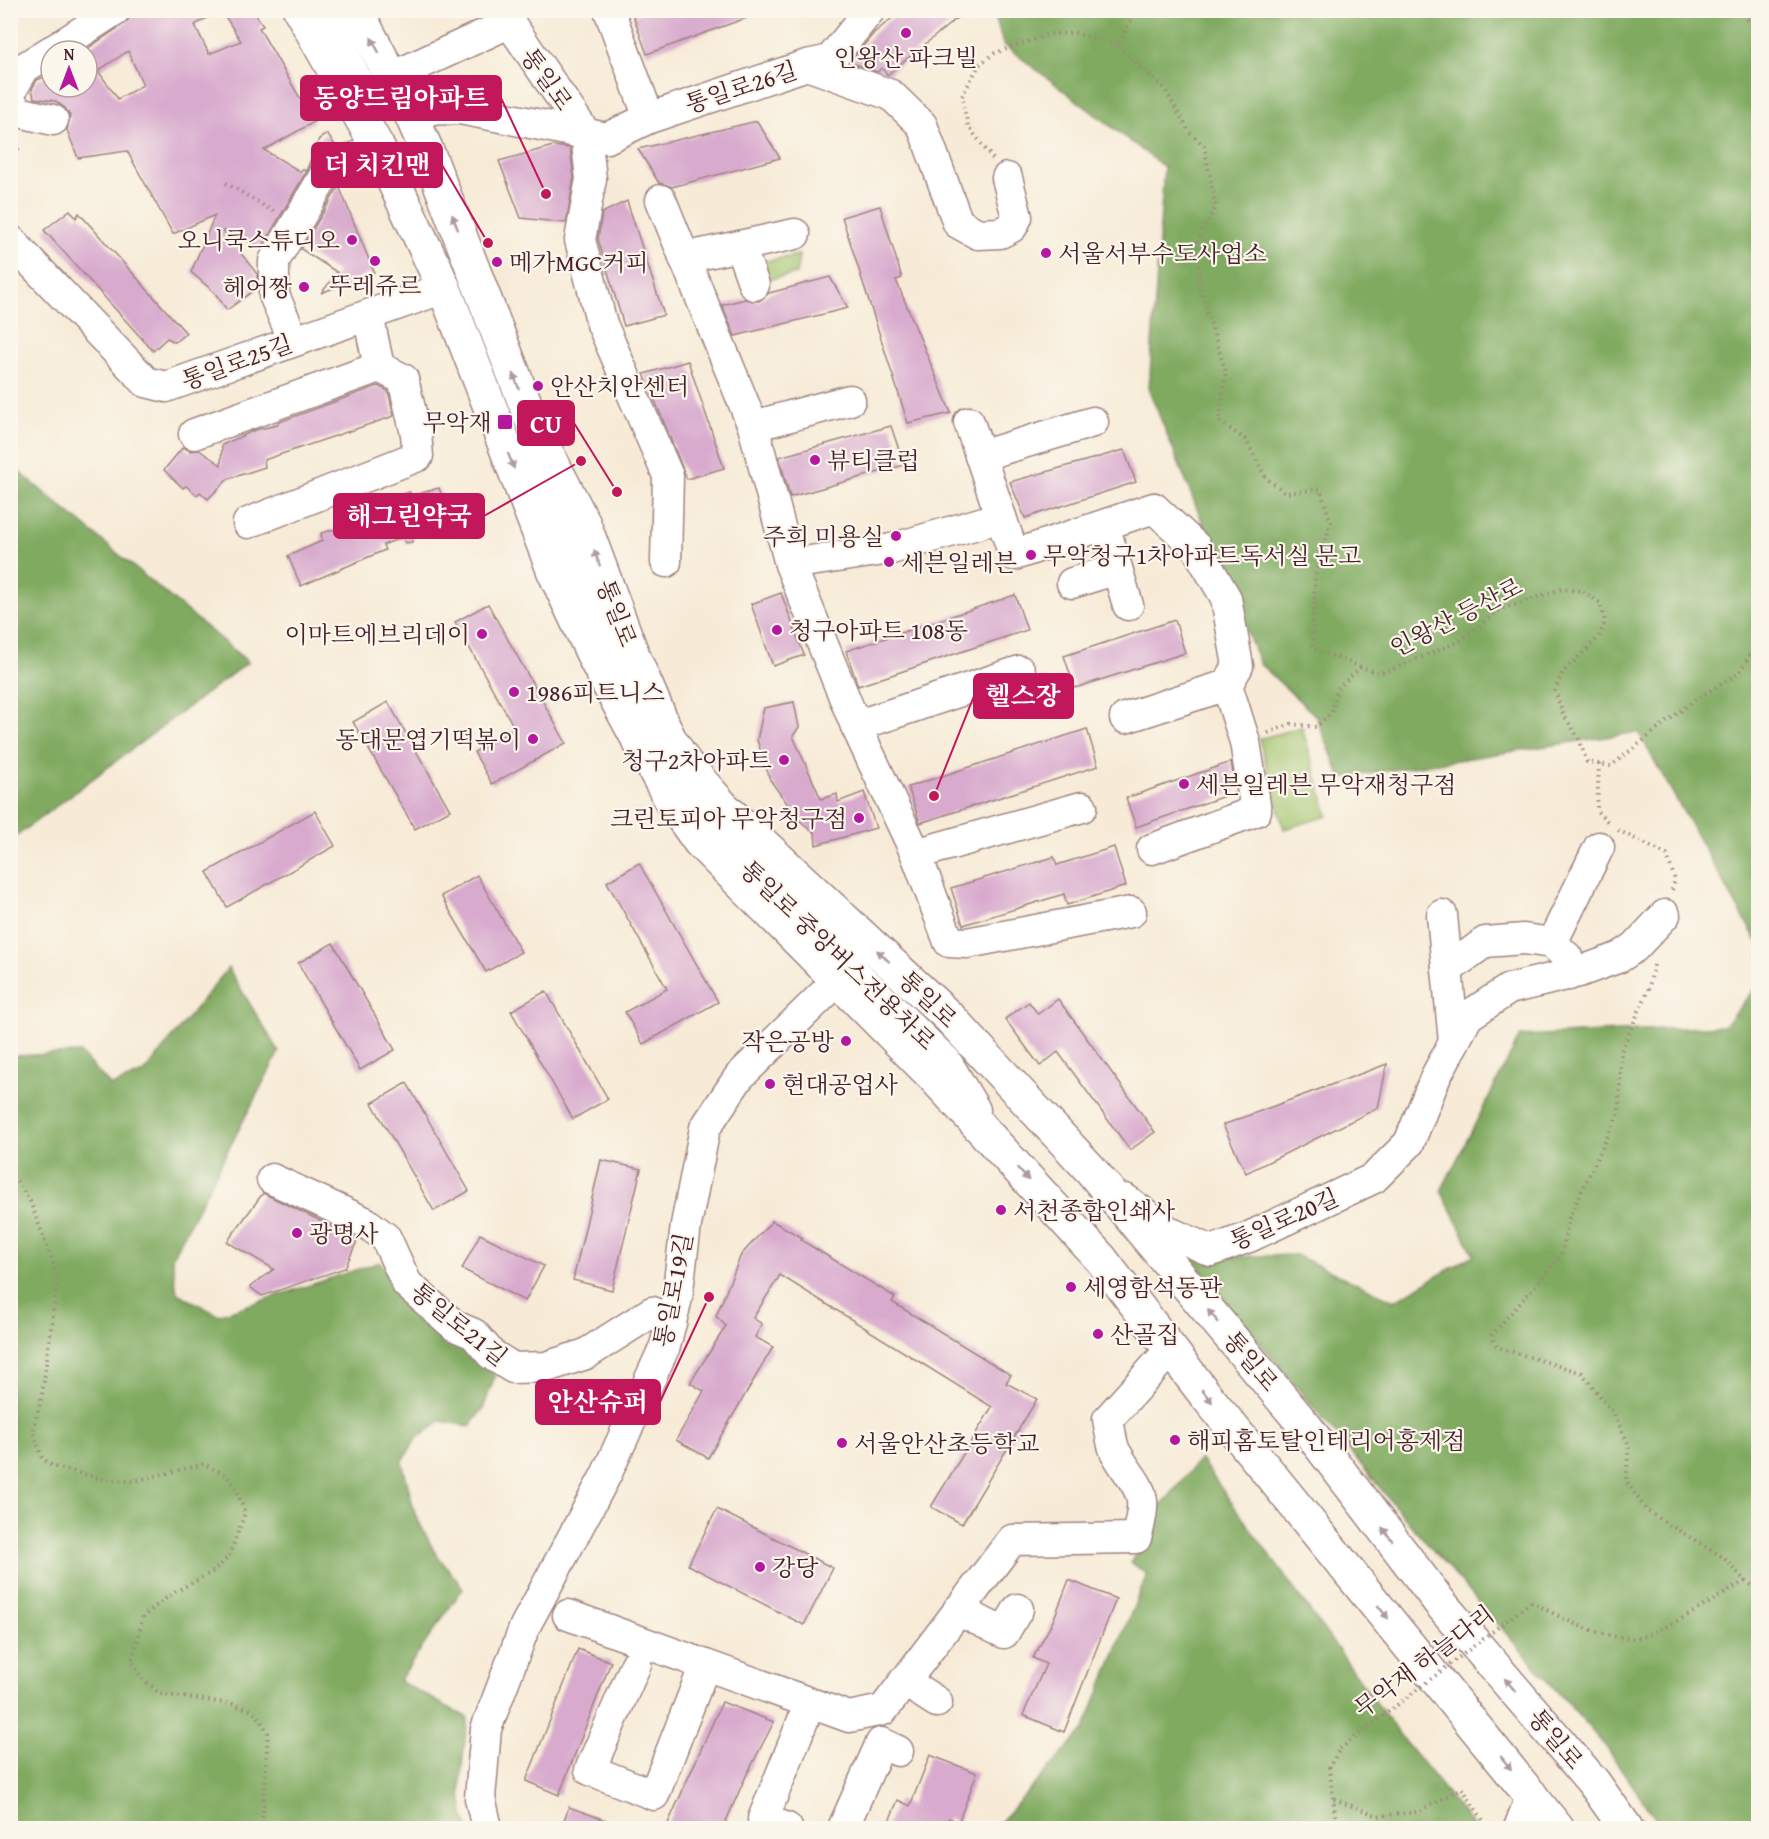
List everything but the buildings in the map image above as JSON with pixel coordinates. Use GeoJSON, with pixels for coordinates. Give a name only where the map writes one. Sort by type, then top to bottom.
{"type":"FeatureCollection","features":[{"type":"Feature","properties":{"kind":"main road","name":"통일로"},"geometry":{"type":"LineString","coordinates":[[300,10],[377,146],[444,288],[554,572],[622,713],[673,770],[723,807],[950,1018],[1090,1168],[1297,1417],[1442,1604],[1594,1783],[1626,1828]]}},
{"type":"Feature","properties":{"kind":"main road","name":"통일로"},"geometry":{"type":"LineString","coordinates":[[359,11],[409,110],[537,434],[584,524],[632,653],[669,738],[674,806],[699,841],[933,1076],[1101,1259],[1557,1828]]}},
{"type":"Feature","properties":{"kind":"main road"},"geometry":{"type":"LineString","coordinates":[[444,288],[476,277]]}},
{"type":"Feature","properties":{"kind":"street"},"geometry":{"type":"LineString","coordinates":[[70,39],[115,10]]}},
{"type":"Feature","properties":{"kind":"street"},"geometry":{"type":"LineString","coordinates":[[322,10],[397,162],[444,288]]}},
{"type":"Feature","properties":{"kind":"street"},"geometry":{"type":"LineString","coordinates":[[609,10],[649,117]]}},
{"type":"Feature","properties":{"kind":"street"},"geometry":{"type":"LineString","coordinates":[[807,65],[830,60],[870,10]]}},
{"type":"Feature","properties":{"kind":"street","name":"통일로"},"geometry":{"type":"LineString","coordinates":[[392,77],[505,17],[586,134]]}},
{"type":"Feature","properties":{"kind":"street"},"geometry":{"type":"LineString","coordinates":[[10,93],[24,68],[39,59]]}},
{"type":"Feature","properties":{"kind":"street","name":"통일로26길"},"geometry":{"type":"LineString","coordinates":[[409,110],[460,109],[607,138],[649,117],[807,65],[891,94],[922,125],[958,223],[978,234],[1000,233],[1012,227],[1017,217],[1007,178]]}},
{"type":"Feature","properties":{"kind":"street"},"geometry":{"type":"LineString","coordinates":[[10,100],[19,112],[53,120]]}},
{"type":"Feature","properties":{"kind":"street"},"geometry":{"type":"LineString","coordinates":[[586,134],[591,179],[580,240],[602,324],[668,476],[666,562]]}},
{"type":"Feature","properties":{"kind":"street"},"geometry":{"type":"LineString","coordinates":[[294,341],[274,295],[274,261],[326,173],[377,146]]}},
{"type":"Feature","properties":{"kind":"street"},"geometry":{"type":"LineString","coordinates":[[661,200],[753,426],[790,564],[856,726],[916,854],[949,942],[967,943],[1131,912]]}},
{"type":"Feature","properties":{"kind":"street"},"geometry":{"type":"LineString","coordinates":[[684,258],[795,234]]}},
{"type":"Feature","properties":{"kind":"street","name":"통일로25길"},"geometry":{"type":"LineString","coordinates":[[10,240],[146,382],[166,387],[444,288]]}},
{"type":"Feature","properties":{"kind":"street"},"geometry":{"type":"LineString","coordinates":[[740,246],[754,285]]}},
{"type":"Feature","properties":{"kind":"street"},"geometry":{"type":"LineString","coordinates":[[368,315],[379,367]]}},
{"type":"Feature","properties":{"kind":"street"},"geometry":{"type":"LineString","coordinates":[[194,434],[379,367],[403,379],[416,434],[418,456],[248,523]]}},
{"type":"Feature","properties":{"kind":"street"},"geometry":{"type":"LineString","coordinates":[[753,426],[850,400]]}},
{"type":"Feature","properties":{"kind":"street"},"geometry":{"type":"LineString","coordinates":[[969,422],[1014,555],[1154,508],[1196,547],[1226,598],[1238,666],[1227,685],[1125,718]]}},
{"type":"Feature","properties":{"kind":"street"},"geometry":{"type":"LineString","coordinates":[[980,456],[1093,422]]}},
{"type":"Feature","properties":{"kind":"street"},"geometry":{"type":"LineString","coordinates":[[790,564],[891,549],[1001,517]]}},
{"type":"Feature","properties":{"kind":"street"},"geometry":{"type":"LineString","coordinates":[[1104,525],[1128,605]]}},
{"type":"Feature","properties":{"kind":"street"},"geometry":{"type":"LineString","coordinates":[[1072,583],[1117,568]]}},
{"type":"Feature","properties":{"kind":"street"},"geometry":{"type":"LineString","coordinates":[[856,726],[1020,671]]}},
{"type":"Feature","properties":{"kind":"street"},"geometry":{"type":"LineString","coordinates":[[1152,849],[1256,811],[1245,742],[1227,685]]}},
{"type":"Feature","properties":{"kind":"street","name":"통일로 중앙버스전용차로"},"geometry":{"type":"LineString","coordinates":[[673,770],[765,885],[946,1061],[999,1149]]}},
{"type":"Feature","properties":{"kind":"street"},"geometry":{"type":"LineString","coordinates":[[916,854],[1082,807]]}},
{"type":"Feature","properties":{"kind":"street"},"geometry":{"type":"LineString","coordinates":[[1552,943],[1599,847]]}},
{"type":"Feature","properties":{"kind":"street"},"geometry":{"type":"LineString","coordinates":[[1442,915],[1454,1042]]}},
{"type":"Feature","properties":{"kind":"street","name":"통일로20길"},"geometry":{"type":"LineString","coordinates":[[978,1049],[990,1041],[1123,1198],[1171,1233],[1211,1251],[1249,1237],[1374,1178],[1409,1143],[1436,1076],[1468,1016],[1509,989],[1569,975],[1620,957],[1635,947],[1665,915]]}},
{"type":"Feature","properties":{"kind":"street"},"geometry":{"type":"LineString","coordinates":[[1448,970],[1485,942],[1524,939],[1552,943],[1567,957],[1569,975]]}},
{"type":"Feature","properties":{"kind":"street","name":"통일로19길"},"geometry":{"type":"LineString","coordinates":[[487,1828],[480,1798],[486,1729],[504,1678],[540,1596],[606,1475],[665,1346],[705,1128],[739,1077],[837,981]]}},
{"type":"Feature","properties":{"kind":"street","name":"통일로21길"},"geometry":{"type":"LineString","coordinates":[[272,1179],[365,1222],[386,1238],[407,1284],[455,1326],[474,1334],[491,1354],[513,1368],[546,1367],[586,1354],[652,1312],[670,1323]]}},
{"type":"Feature","properties":{"kind":"street"},"geometry":{"type":"LineString","coordinates":[[568,1616],[849,1717],[883,1710],[1012,1540],[1136,1538],[1143,1513],[1140,1487],[1114,1449],[1108,1419],[1171,1349]]}},
{"type":"Feature","properties":{"kind":"street"},"geometry":{"type":"LineString","coordinates":[[958,1610],[1004,1633],[1018,1609]]}},
{"type":"Feature","properties":{"kind":"street"},"geometry":{"type":"LineString","coordinates":[[636,1664],[590,1770],[654,1795],[705,1665]]}},
{"type":"Feature","properties":{"kind":"street"},"geometry":{"type":"LineString","coordinates":[[904,1681],[937,1702]]}},
{"type":"Feature","properties":{"kind":"street"},"geometry":{"type":"LineString","coordinates":[[787,1828],[763,1819],[810,1703]]}},
{"type":"Feature","properties":{"kind":"street"},"geometry":{"type":"LineString","coordinates":[[843,1828],[881,1743],[898,1751]]}},
{"type":"Feature","properties":{"kind":"street"},"geometry":{"type":"LineString","coordinates":[[1519,1828],[1532,1794]]}},
{"type":"Feature","properties":{"kind":"path"},"geometry":{"type":"LineString","coordinates":[[1117,45],[1137,10]]}},
{"type":"Feature","properties":{"kind":"path"},"geometry":{"type":"LineString","coordinates":[[1739,10],[1758,31]]}},
{"type":"Feature","properties":{"kind":"path"},"geometry":{"type":"LineString","coordinates":[[1007,178],[968,126],[962,96],[979,65],[995,53],[1050,34],[1075,33],[1117,45],[1164,88],[1190,133],[1203,146],[1216,207],[1197,240],[1200,289],[1226,373],[1219,421],[1246,440],[1266,478],[1286,493],[1320,489],[1331,522],[1315,576],[1311,619],[1312,648],[1361,667]]}},
{"type":"Feature","properties":{"kind":"path"},"geometry":{"type":"LineString","coordinates":[[226,183],[294,224]]}},
{"type":"Feature","properties":{"kind":"path","name":"인왕산 등산로"},"geometry":{"type":"LineString","coordinates":[[1245,742],[1291,724],[1316,728],[1332,712],[1337,689],[1361,667],[1379,673],[1391,670],[1460,641],[1501,609],[1562,589],[1584,591],[1600,603],[1605,622],[1599,637],[1562,673],[1555,691],[1563,714],[1578,737],[1587,762],[1599,764]]}},
{"type":"Feature","properties":{"kind":"path"},"geometry":{"type":"LineString","coordinates":[[1665,915],[1675,880],[1667,855],[1611,826],[1598,811],[1599,764],[1611,766],[1693,701],[1739,673],[1758,641]]}},
{"type":"Feature","properties":{"kind":"path"},"geometry":{"type":"LineString","coordinates":[[1655,959],[1648,992],[1621,1052],[1619,1112],[1569,1218],[1561,1256],[1491,1336],[1497,1347],[1582,1373],[1613,1412],[1629,1445],[1626,1481],[1647,1511],[1724,1558],[1745,1581],[1758,1589]]}},
{"type":"Feature","properties":{"kind":"path"},"geometry":{"type":"LineString","coordinates":[[10,1171],[30,1202],[58,1276],[42,1395],[33,1432],[42,1458],[52,1466],[107,1480],[134,1480],[204,1464],[227,1476],[236,1488],[245,1513],[229,1556],[213,1571],[173,1593],[143,1616],[132,1661],[141,1677],[160,1694],[232,1704],[250,1710],[258,1716],[268,1733],[262,1828]]}},
{"type":"Feature","properties":{"kind":"path","name":"무악재 하늘다리"},"geometry":{"type":"LineString","coordinates":[[1334,1799],[1329,1767],[1340,1749],[1531,1602],[1585,1628],[1632,1638],[1672,1624],[1745,1581]]}},
{"type":"Feature","properties":{"kind":"path"},"geometry":{"type":"LineString","coordinates":[[1337,1828],[1334,1799],[1378,1816],[1419,1812],[1462,1788],[1488,1828]]}},
{"type":"Feature","properties":{"kind":"green space"},"geometry":{"type":"Polygon","coordinates":[[[994,11],[1758,11],[1758,943],[1638,732],[1341,778],[1316,716],[1260,664],[1149,390],[1164,167],[1003,44],[994,11]]]}},
{"type":"Feature","properties":{"kind":"green space"},"geometry":{"type":"Polygon","coordinates":[[[799,255],[796,274],[769,279],[760,262],[799,255]]]}},
{"type":"Feature","properties":{"kind":"green space"},"geometry":{"type":"Polygon","coordinates":[[[11,465],[248,662],[11,840],[11,465]]]}},
{"type":"Feature","properties":{"kind":"green space"},"geometry":{"type":"Polygon","coordinates":[[[1302,727],[1328,816],[1284,829],[1259,739],[1302,727]]]}},
{"type":"Feature","properties":{"kind":"green space"},"geometry":{"type":"Polygon","coordinates":[[[228,968],[279,1052],[172,1258],[177,1293],[218,1315],[380,1262],[416,1302],[495,1376],[483,1409],[470,1426],[440,1421],[415,1440],[402,1462],[415,1514],[434,1551],[463,1588],[399,1681],[468,1718],[461,1789],[464,1816],[469,1828],[11,1828],[10,1056],[80,1053],[111,1086],[144,1073],[228,968]]]}},
{"type":"Feature","properties":{"kind":"green space"},"geometry":{"type":"Polygon","coordinates":[[[1758,985],[1758,1828],[1662,1828],[1606,1747],[1409,1523],[1190,1258],[1296,1255],[1394,1301],[1474,1255],[1441,1191],[1520,1036],[1724,1026],[1758,985]]]}},
{"type":"Feature","properties":{"kind":"green space"},"geometry":{"type":"Polygon","coordinates":[[[1200,1459],[1399,1734],[1475,1828],[995,1828],[1084,1730],[1147,1574],[1131,1563],[1152,1517],[1200,1459]]]}},
{"type":"Feature","properties":{"kind":"place","name":"인왕산 파크빌"},"geometry":{"type":"Point","coordinates":[906,33]}},
{"type":"Feature","properties":{"kind":"place","name":"동양드림아파트"},"geometry":{"type":"Point","coordinates":[546,194]}},
{"type":"Feature","properties":{"kind":"place","name":"오니쿡스튜디오"},"geometry":{"type":"Point","coordinates":[352,240]}},
{"type":"Feature","properties":{"kind":"place","name":"더 치킨맨"},"geometry":{"type":"Point","coordinates":[488,243]}},
{"type":"Feature","properties":{"kind":"place","name":"서울서부수도사업소"},"geometry":{"type":"Point","coordinates":[1046,253]}},
{"type":"Feature","properties":{"kind":"place","name":"뚜레쥬르"},"geometry":{"type":"Point","coordinates":[375,261]}},
{"type":"Feature","properties":{"kind":"place","name":"메가MGC커피"},"geometry":{"type":"Point","coordinates":[497,262]}},
{"type":"Feature","properties":{"kind":"place","name":"헤어짱"},"geometry":{"type":"Point","coordinates":[304,287]}},
{"type":"Feature","properties":{"kind":"place","name":"안산치안센터"},"geometry":{"type":"Point","coordinates":[538,386]}},
{"type":"Feature","properties":{"kind":"place","name":"무악재"},"geometry":{"type":"Point","coordinates":[505,422]}},
{"type":"Feature","properties":{"kind":"place","name":"뷰티클럽"},"geometry":{"type":"Point","coordinates":[815,460]}},
{"type":"Feature","properties":{"kind":"place","name":"해그린약국"},"geometry":{"type":"Point","coordinates":[581,461]}},
{"type":"Feature","properties":{"kind":"place","name":"CU"},"geometry":{"type":"Point","coordinates":[617,492]}},
{"type":"Feature","properties":{"kind":"place","name":"주희 미용실"},"geometry":{"type":"Point","coordinates":[896,536]}},
{"type":"Feature","properties":{"kind":"place","name":"무악청구1차아파트독서실 문고"},"geometry":{"type":"Point","coordinates":[1031,555]}},
{"type":"Feature","properties":{"kind":"place","name":"세븐일레븐"},"geometry":{"type":"Point","coordinates":[889,562]}},
{"type":"Feature","properties":{"kind":"place","name":"청구아파트 108동"},"geometry":{"type":"Point","coordinates":[777,630]}},
{"type":"Feature","properties":{"kind":"place","name":"이마트에브리데이"},"geometry":{"type":"Point","coordinates":[482,634]}},
{"type":"Feature","properties":{"kind":"place","name":"1986피트니스"},"geometry":{"type":"Point","coordinates":[514,692]}},
{"type":"Feature","properties":{"kind":"place","name":"동대문엽기떡볶이"},"geometry":{"type":"Point","coordinates":[533,739]}},
{"type":"Feature","properties":{"kind":"place","name":"청구2차아파트"},"geometry":{"type":"Point","coordinates":[784,760]}},
{"type":"Feature","properties":{"kind":"place","name":"세븐일레븐 무악재청구점"},"geometry":{"type":"Point","coordinates":[1184,784]}},
{"type":"Feature","properties":{"kind":"place","name":"헬스장"},"geometry":{"type":"Point","coordinates":[934,796]}},
{"type":"Feature","properties":{"kind":"place","name":"크린토피아 무악청구점"},"geometry":{"type":"Point","coordinates":[859,818]}},
{"type":"Feature","properties":{"kind":"place","name":"작은공방"},"geometry":{"type":"Point","coordinates":[846,1041]}},
{"type":"Feature","properties":{"kind":"place","name":"현대공업사"},"geometry":{"type":"Point","coordinates":[770,1084]}},
{"type":"Feature","properties":{"kind":"place","name":"서천종합인쇄사"},"geometry":{"type":"Point","coordinates":[1001,1210]}},
{"type":"Feature","properties":{"kind":"place","name":"광명사"},"geometry":{"type":"Point","coordinates":[297,1233]}},
{"type":"Feature","properties":{"kind":"place","name":"세영함석동판"},"geometry":{"type":"Point","coordinates":[1071,1287]}},
{"type":"Feature","properties":{"kind":"place","name":"안산슈퍼"},"geometry":{"type":"Point","coordinates":[709,1297]}},
{"type":"Feature","properties":{"kind":"place","name":"산골집"},"geometry":{"type":"Point","coordinates":[1098,1334]}},
{"type":"Feature","properties":{"kind":"place","name":"해피홈토탈인테리어홍제점"},"geometry":{"type":"Point","coordinates":[1175,1440]}},
{"type":"Feature","properties":{"kind":"place","name":"서울안산초등학교"},"geometry":{"type":"Point","coordinates":[842,1443]}},
{"type":"Feature","properties":{"kind":"place","name":"강당"},"geometry":{"type":"Point","coordinates":[760,1567]}}]}
